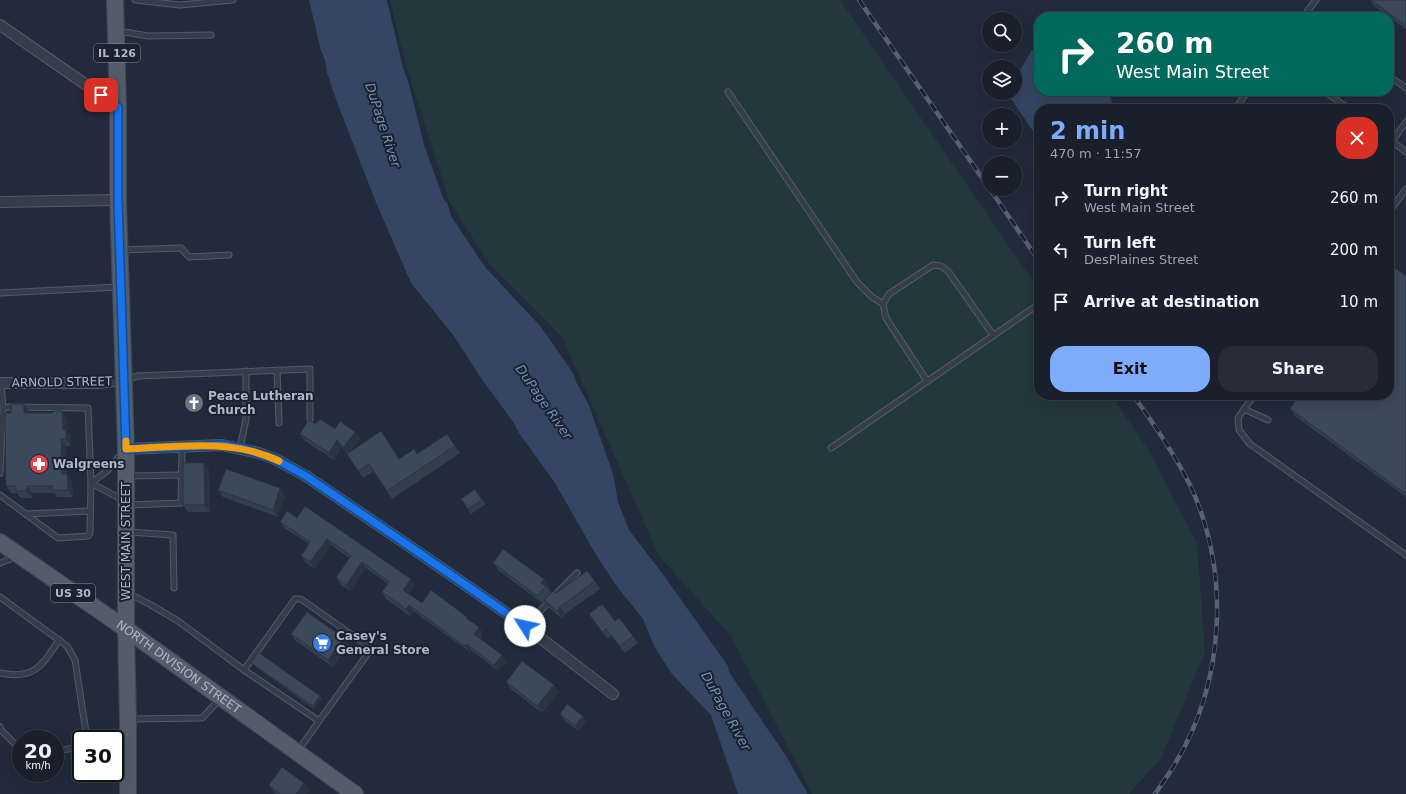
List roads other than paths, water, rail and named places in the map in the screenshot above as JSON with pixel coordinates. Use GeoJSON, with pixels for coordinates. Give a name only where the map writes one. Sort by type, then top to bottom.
{"type":"FeatureCollection","features":[{"type":"Feature","properties":{"kind":"main road","name":"WEST MAIN STREET"},"geometry":{"type":"LineString","coordinates":[[115,0],[118,107],[118,200],[126,449],[126,629],[128,720],[124,732]]}},
{"type":"Feature","properties":{"kind":"main road","name":"NORTH DIVISION STREET"},"geometry":{"type":"LineString","coordinates":[[0,542],[126,629],[355,794]]}},
{"type":"Feature","properties":{"kind":"main road","name":"WEST MAIN STREET"},"geometry":{"type":"LineString","coordinates":[[124,764],[128,794]]}},
{"type":"Feature","properties":{"kind":"street"},"geometry":{"type":"LineString","coordinates":[[0,25],[118,107]]}},
{"type":"Feature","properties":{"kind":"street"},"geometry":{"type":"LineString","coordinates":[[0,202],[118,200]]}},
{"type":"Feature","properties":{"kind":"street","name":"ARNOLD STREET"},"geometry":{"type":"LineString","coordinates":[[0,383],[98,383],[124,380]]}},
{"type":"Feature","properties":{"kind":"street"},"geometry":{"type":"LineString","coordinates":[[126,449],[222,445],[240,448],[275,459],[306,476],[525,626],[613,694]]}},
{"type":"Feature","properties":{"kind":"lane"},"geometry":{"type":"LineString","coordinates":[[135,0],[180,5],[233,0]]}},
{"type":"Feature","properties":{"kind":"lane"},"geometry":{"type":"LineString","coordinates":[[1307,12],[1316,0]]}},
{"type":"Feature","properties":{"kind":"lane"},"geometry":{"type":"LineString","coordinates":[[116,31],[148,36],[211,35]]}},
{"type":"Feature","properties":{"kind":"lane"},"geometry":{"type":"LineString","coordinates":[[1394,80],[1406,88]]}},
{"type":"Feature","properties":{"kind":"lane"},"geometry":{"type":"LineString","coordinates":[[728,92],[857,282],[872,297],[883,304]]}},
{"type":"Feature","properties":{"kind":"lane"},"geometry":{"type":"LineString","coordinates":[[1331,96],[1342,104]]}},
{"type":"Feature","properties":{"kind":"lane"},"geometry":{"type":"LineString","coordinates":[[1394,136],[1406,122]]}},
{"type":"Feature","properties":{"kind":"lane"},"geometry":{"type":"LineString","coordinates":[[1394,142],[1406,152]]}},
{"type":"Feature","properties":{"kind":"lane"},"geometry":{"type":"LineString","coordinates":[[1394,205],[1406,189]]}},
{"type":"Feature","properties":{"kind":"lane"},"geometry":{"type":"LineString","coordinates":[[120,250],[181,248],[189,258],[229,256]]}},
{"type":"Feature","properties":{"kind":"lane"},"geometry":{"type":"LineString","coordinates":[[927,381],[886,318],[883,304],[889,294],[934,265],[941,266],[948,271],[993,335]]}},
{"type":"Feature","properties":{"kind":"lane"},"geometry":{"type":"LineString","coordinates":[[0,293],[121,287]]}},
{"type":"Feature","properties":{"kind":"lane"},"geometry":{"type":"LineString","coordinates":[[831,448],[1034,307]]}},
{"type":"Feature","properties":{"kind":"lane"},"geometry":{"type":"LineString","coordinates":[[124,380],[138,376],[310,368],[310,419]]}},
{"type":"Feature","properties":{"kind":"lane"},"geometry":{"type":"LineString","coordinates":[[278,370],[280,424]]}},
{"type":"Feature","properties":{"kind":"lane"},"geometry":{"type":"LineString","coordinates":[[240,448],[246,419],[246,371]]}},
{"type":"Feature","properties":{"kind":"lane"},"geometry":{"type":"LineString","coordinates":[[0,383],[3,408],[0,473]]}},
{"type":"Feature","properties":{"kind":"lane"},"geometry":{"type":"LineString","coordinates":[[1250,400],[1238,418],[1239,430],[1250,444],[1406,555]]}},
{"type":"Feature","properties":{"kind":"lane"},"geometry":{"type":"LineString","coordinates":[[0,495],[58,538],[88,536],[90,533],[91,482],[88,408],[3,408]]}},
{"type":"Feature","properties":{"kind":"lane"},"geometry":{"type":"LineString","coordinates":[[1244,409],[1268,420]]}},
{"type":"Feature","properties":{"kind":"lane"},"geometry":{"type":"LineString","coordinates":[[91,482],[126,503],[181,504],[182,447]]}},
{"type":"Feature","properties":{"kind":"lane"},"geometry":{"type":"LineString","coordinates":[[91,482],[107,471],[126,449]]}},
{"type":"Feature","properties":{"kind":"lane"},"geometry":{"type":"LineString","coordinates":[[126,476],[181,474]]}},
{"type":"Feature","properties":{"kind":"lane"},"geometry":{"type":"LineString","coordinates":[[26,514],[90,511]]}},
{"type":"Feature","properties":{"kind":"lane"},"geometry":{"type":"LineString","coordinates":[[126,532],[173,535],[174,588]]}},
{"type":"Feature","properties":{"kind":"lane"},"geometry":{"type":"LineString","coordinates":[[0,563],[20,556]]}},
{"type":"Feature","properties":{"kind":"lane"},"geometry":{"type":"LineString","coordinates":[[525,626],[577,572]]}},
{"type":"Feature","properties":{"kind":"lane"},"geometry":{"type":"LineString","coordinates":[[126,592],[178,621],[244,670],[319,721]]}},
{"type":"Feature","properties":{"kind":"lane"},"geometry":{"type":"LineString","coordinates":[[0,597],[67,646],[75,660],[86,730]]}},
{"type":"Feature","properties":{"kind":"lane"},"geometry":{"type":"LineString","coordinates":[[244,670],[295,599],[301,599],[369,647],[369,652],[297,752]]}},
{"type":"Feature","properties":{"kind":"lane"},"geometry":{"type":"LineString","coordinates":[[0,673],[12,675],[35,671],[45,662],[59,640]]}},
{"type":"Feature","properties":{"kind":"lane"},"geometry":{"type":"LineString","coordinates":[[128,720],[202,718],[220,698]]}},
{"type":"Feature","properties":{"kind":"lane"},"geometry":{"type":"LineString","coordinates":[[0,727],[12,741]]}},
{"type":"Feature","properties":{"kind":"water","name":"DuPage River"},"geometry":{"type":"Polygon","coordinates":[[[309,0],[387,0],[403,68],[408,81],[424,145],[451,216],[485,267],[541,327],[573,373],[576,382],[588,403],[613,474],[618,502],[629,530],[665,577],[728,666],[729,672],[786,756],[806,789],[807,794],[738,794],[711,715],[672,674],[655,648],[643,619],[615,584],[595,553],[555,483],[481,378],[454,336],[411,283],[375,200],[337,102],[327,73],[309,0]]]}},
{"type":"Feature","properties":{"kind":"water"},"geometry":{"type":"Polygon","coordinates":[[[1032,50],[1034,51],[1034,96],[1110,96],[1113,104],[1034,104],[1034,133],[1022,115],[1022,108],[1017,108],[1012,100],[1022,100],[1022,67],[1032,50]]]}},
{"type":"Feature","properties":{"kind":"railway"},"geometry":{"type":"LineString","coordinates":[[859,0],[982,178]]}},
{"type":"Feature","properties":{"kind":"railway"},"geometry":{"type":"LineString","coordinates":[[995,196],[1034,254]]}},
{"type":"Feature","properties":{"kind":"railway"},"geometry":{"type":"LineString","coordinates":[[1137,400],[1163,439],[1190,485],[1203,519],[1212,554],[1216,590],[1217,626],[1213,662],[1204,698],[1192,732],[1175,764],[1155,794]]}},
{"type":"Feature","properties":{"kind":"place","name":"Peace Lutheran Church"},"geometry":{"type":"Point","coordinates":[194,403]}},
{"type":"Feature","properties":{"kind":"place","name":"Walgreens"},"geometry":{"type":"Point","coordinates":[39,464]}},
{"type":"Feature","properties":{"kind":"place","name":"Casey's General Store"},"geometry":{"type":"Point","coordinates":[322,643]}}]}
